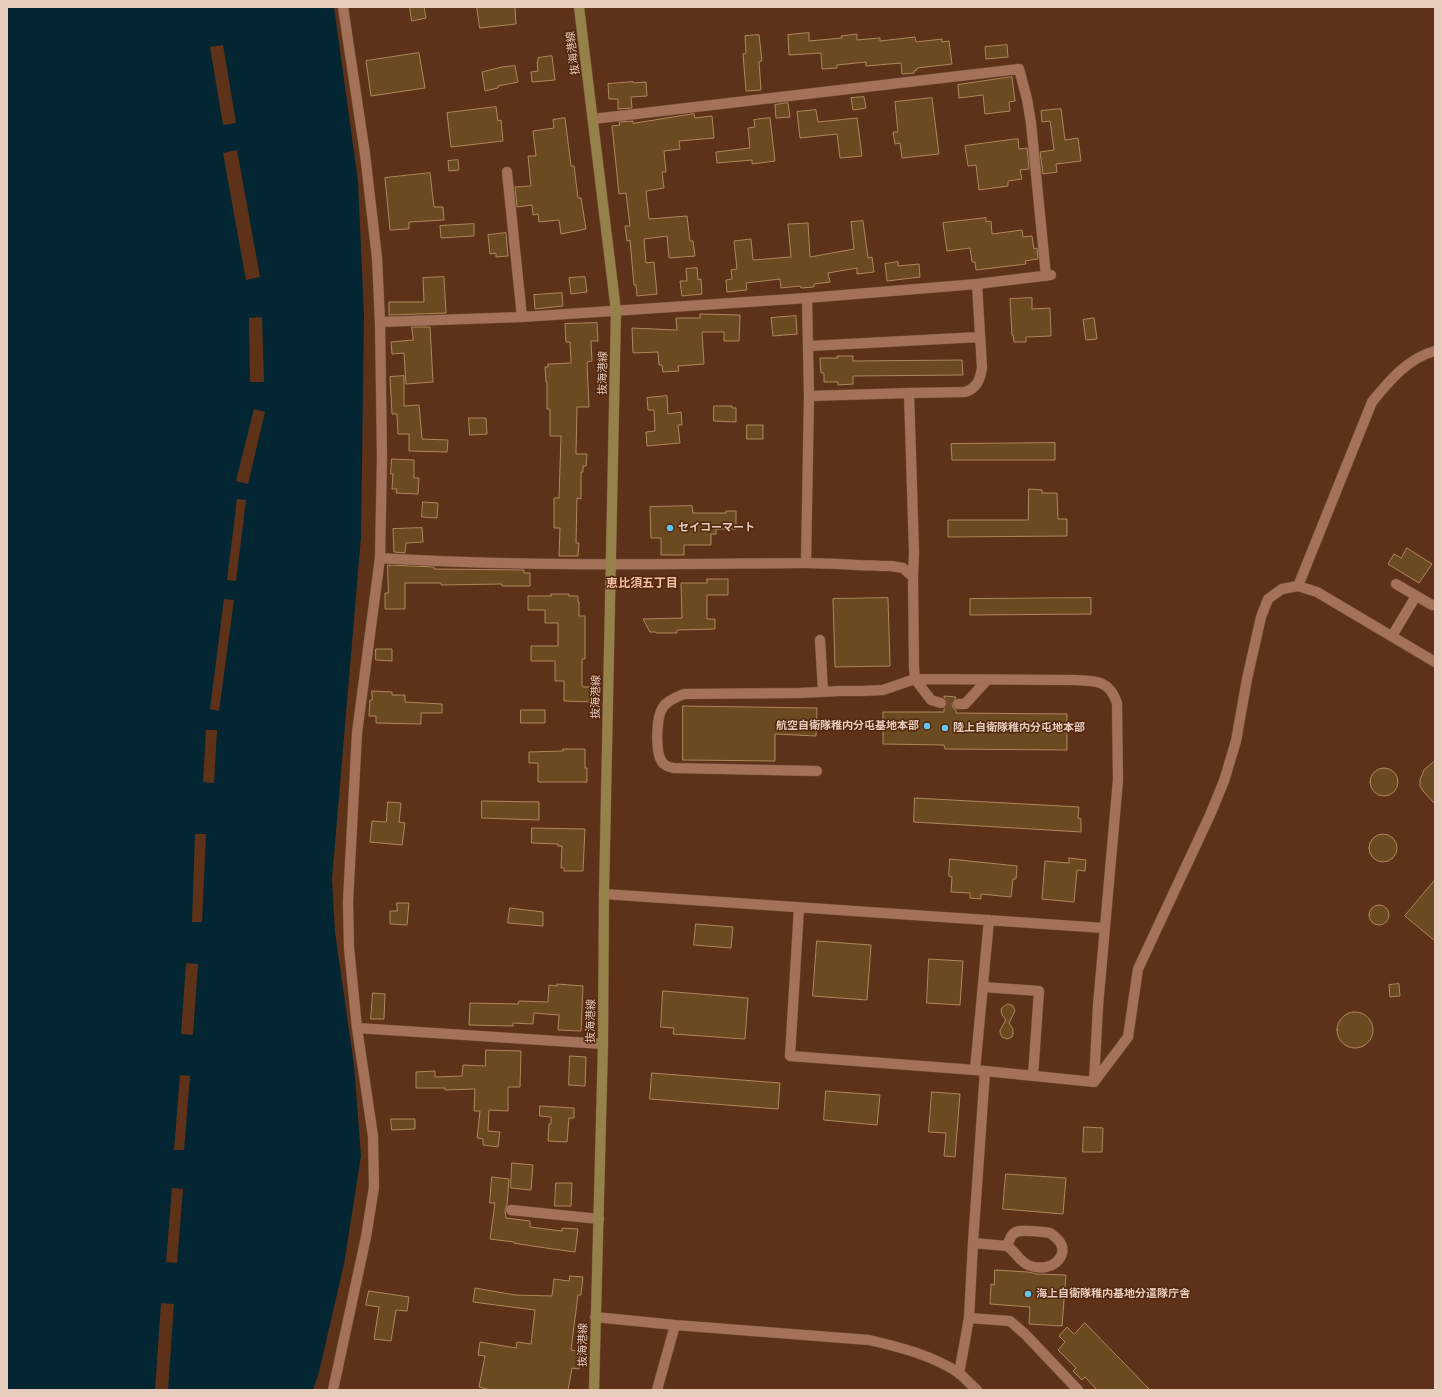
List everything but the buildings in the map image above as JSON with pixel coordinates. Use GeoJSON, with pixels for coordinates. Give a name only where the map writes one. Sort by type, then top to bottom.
{"type":"FeatureCollection","features":[{"type":"Feature","properties":{"kind":"main road","name":"抜海港線"},"geometry":{"type":"LineString","coordinates":[[579,7],[616,311],[604,894],[603,1044],[594,1390]]}},
{"type":"Feature","properties":{"kind":"street"},"geometry":{"type":"LineString","coordinates":[[333,1390],[366,1236],[374,1187],[373,1136],[357,1028],[349,948],[348,902],[357,733],[380,558],[382,458],[380,322],[377,258],[366,162],[343,7]]}},
{"type":"Feature","properties":{"kind":"street"},"geometry":{"type":"LineString","coordinates":[[380,322],[522,317],[807,298],[977,284],[1049,276],[1031,123],[1027,99],[1019,69],[593,119]]}},
{"type":"Feature","properties":{"kind":"street"},"geometry":{"type":"LineString","coordinates":[[507,172],[522,317]]}},
{"type":"Feature","properties":{"kind":"street"},"geometry":{"type":"LineString","coordinates":[[809,396],[965,392],[972,390],[980,379],[982,368],[977,284]]}},
{"type":"Feature","properties":{"kind":"street"},"geometry":{"type":"LineString","coordinates":[[806,563],[809,396],[807,298]]}},
{"type":"Feature","properties":{"kind":"street"},"geometry":{"type":"LineString","coordinates":[[809,346],[980,337]]}},
{"type":"Feature","properties":{"kind":"street"},"geometry":{"type":"LineString","coordinates":[[1298,586],[1372,402],[1391,379],[1409,364],[1435,351]]}},
{"type":"Feature","properties":{"kind":"street"},"geometry":{"type":"LineString","coordinates":[[909,393],[914,552],[915,679],[932,700],[941,704]]}},
{"type":"Feature","properties":{"kind":"street"},"geometry":{"type":"LineString","coordinates":[[380,558],[447,562],[611,564],[806,563],[891,566],[903,568],[913,577]]}},
{"type":"Feature","properties":{"kind":"street"},"geometry":{"type":"LineString","coordinates":[[1396,584],[1432,605],[1435,605]]}},
{"type":"Feature","properties":{"kind":"street"},"geometry":{"type":"LineString","coordinates":[[1094,1082],[1128,1037],[1138,969],[1224,782],[1236,741],[1247,679],[1261,617],[1268,599],[1282,589],[1298,586],[1317,592],[1435,662]]}},
{"type":"Feature","properties":{"kind":"street"},"geometry":{"type":"LineString","coordinates":[[1392,636],[1416,596]]}},
{"type":"Feature","properties":{"kind":"street"},"geometry":{"type":"LineString","coordinates":[[820,640],[823,691]]}},
{"type":"Feature","properties":{"kind":"street"},"geometry":{"type":"LineString","coordinates":[[817,771],[673,768],[663,763],[658,753],[658,717],[663,707],[671,700],[684,694],[799,693],[883,690],[915,679],[1096,681],[1106,685],[1114,693],[1117,703],[1118,780],[1104,928],[1094,1082]]}},
{"type":"Feature","properties":{"kind":"street"},"geometry":{"type":"LineString","coordinates":[[958,704],[965,704],[987,680]]}},
{"type":"Feature","properties":{"kind":"street"},"geometry":{"type":"LineString","coordinates":[[604,894],[1104,928]]}},
{"type":"Feature","properties":{"kind":"street"},"geometry":{"type":"LineString","coordinates":[[799,908],[790,1056],[980,1070],[1094,1082]]}},
{"type":"Feature","properties":{"kind":"street"},"geometry":{"type":"LineString","coordinates":[[959,1374],[969,1318],[983,987],[988,920]]}},
{"type":"Feature","properties":{"kind":"street"},"geometry":{"type":"LineString","coordinates":[[983,987],[1039,991],[1033,1076]]}},
{"type":"Feature","properties":{"kind":"street"},"geometry":{"type":"LineString","coordinates":[[357,1028],[603,1044]]}},
{"type":"Feature","properties":{"kind":"street"},"geometry":{"type":"LineString","coordinates":[[511,1210],[599,1219]]}},
{"type":"Feature","properties":{"kind":"street"},"geometry":{"type":"LineString","coordinates":[[973,1243],[1007,1246],[1022,1261],[1029,1265],[1050,1266],[1055,1264],[1062,1253],[1063,1248],[1061,1243],[1050,1233],[1022,1231],[1016,1232],[1012,1235],[1007,1246]]}},
{"type":"Feature","properties":{"kind":"street"},"geometry":{"type":"LineString","coordinates":[[595,1317],[675,1325],[868,1340],[897,1346],[938,1362],[959,1374],[973,1389]]}},
{"type":"Feature","properties":{"kind":"street"},"geometry":{"type":"LineString","coordinates":[[969,1318],[1010,1321],[1025,1334],[1078,1390]]}},
{"type":"Feature","properties":{"kind":"street"},"geometry":{"type":"LineString","coordinates":[[657,1390],[675,1325]]}},
{"type":"Feature","properties":{"kind":"water"},"geometry":{"type":"Polygon","coordinates":[[[7,7],[334,7],[358,181],[364,316],[361,537],[332,879],[335,932],[354,1065],[361,1156],[344,1264],[319,1372],[313,1390],[7,1390],[7,7]]]}},
{"type":"Feature","properties":{"kind":"pier"},"geometry":{"type":"Polygon","coordinates":[[[223,45],[236,123],[223,125],[210,47],[223,45]]]}},
{"type":"Feature","properties":{"kind":"pier"},"geometry":{"type":"Polygon","coordinates":[[[237,150],[260,277],[246,280],[223,153],[237,150]]]}},
{"type":"Feature","properties":{"kind":"pier"},"geometry":{"type":"Polygon","coordinates":[[[262,317],[264,382],[250,382],[249,318],[262,317]]]}},
{"type":"Feature","properties":{"kind":"pier"},"geometry":{"type":"Polygon","coordinates":[[[254,409],[265,412],[248,484],[236,481],[254,409]]]}},
{"type":"Feature","properties":{"kind":"pier"},"geometry":{"type":"Polygon","coordinates":[[[237,499],[246,500],[236,581],[227,580],[237,499]]]}},
{"type":"Feature","properties":{"kind":"pier"},"geometry":{"type":"Polygon","coordinates":[[[224,599],[234,600],[219,711],[210,709],[224,599]]]}},
{"type":"Feature","properties":{"kind":"pier"},"geometry":{"type":"Polygon","coordinates":[[[206,730],[217,730],[214,783],[203,782],[206,730]]]}},
{"type":"Feature","properties":{"kind":"pier"},"geometry":{"type":"Polygon","coordinates":[[[195,834],[206,834],[202,922],[192,922],[195,834]]]}},
{"type":"Feature","properties":{"kind":"pier"},"geometry":{"type":"Polygon","coordinates":[[[186,963],[198,964],[193,1035],[181,1034],[186,963]]]}},
{"type":"Feature","properties":{"kind":"pier"},"geometry":{"type":"Polygon","coordinates":[[[180,1075],[190,1076],[184,1150],[174,1150],[180,1075]]]}},
{"type":"Feature","properties":{"kind":"pier"},"geometry":{"type":"Polygon","coordinates":[[[172,1188],[183,1189],[177,1263],[166,1262],[172,1188]]]}},
{"type":"Feature","properties":{"kind":"pier"},"geometry":{"type":"Polygon","coordinates":[[[161,1303],[174,1304],[168,1390],[155,1390],[161,1303]]]}},
{"type":"Feature","properties":{"kind":"tunnel"},"geometry":{"type":"LineString","coordinates":[[941,703],[958,704]]}},
{"type":"Feature","properties":{"kind":"place","name":"セイコーマート"},"geometry":{"type":"Point","coordinates":[670,528]}},
{"type":"Feature","properties":{"kind":"place","name":"航空自衛隊稚内分屯基地本部"},"geometry":{"type":"Point","coordinates":[927,726]}},
{"type":"Feature","properties":{"kind":"place","name":"陸上自衛隊稚内分屯地本部"},"geometry":{"type":"Point","coordinates":[945,728]}},
{"type":"Feature","properties":{"kind":"place","name":"海上自衛隊稚内基地分遣隊庁舎"},"geometry":{"type":"Point","coordinates":[1028,1294]}},
{"type":"Feature","properties":{"kind":"district","name":"恵比須五丁目"},"geometry":{"type":"Point","coordinates":[642,583]}}]}
